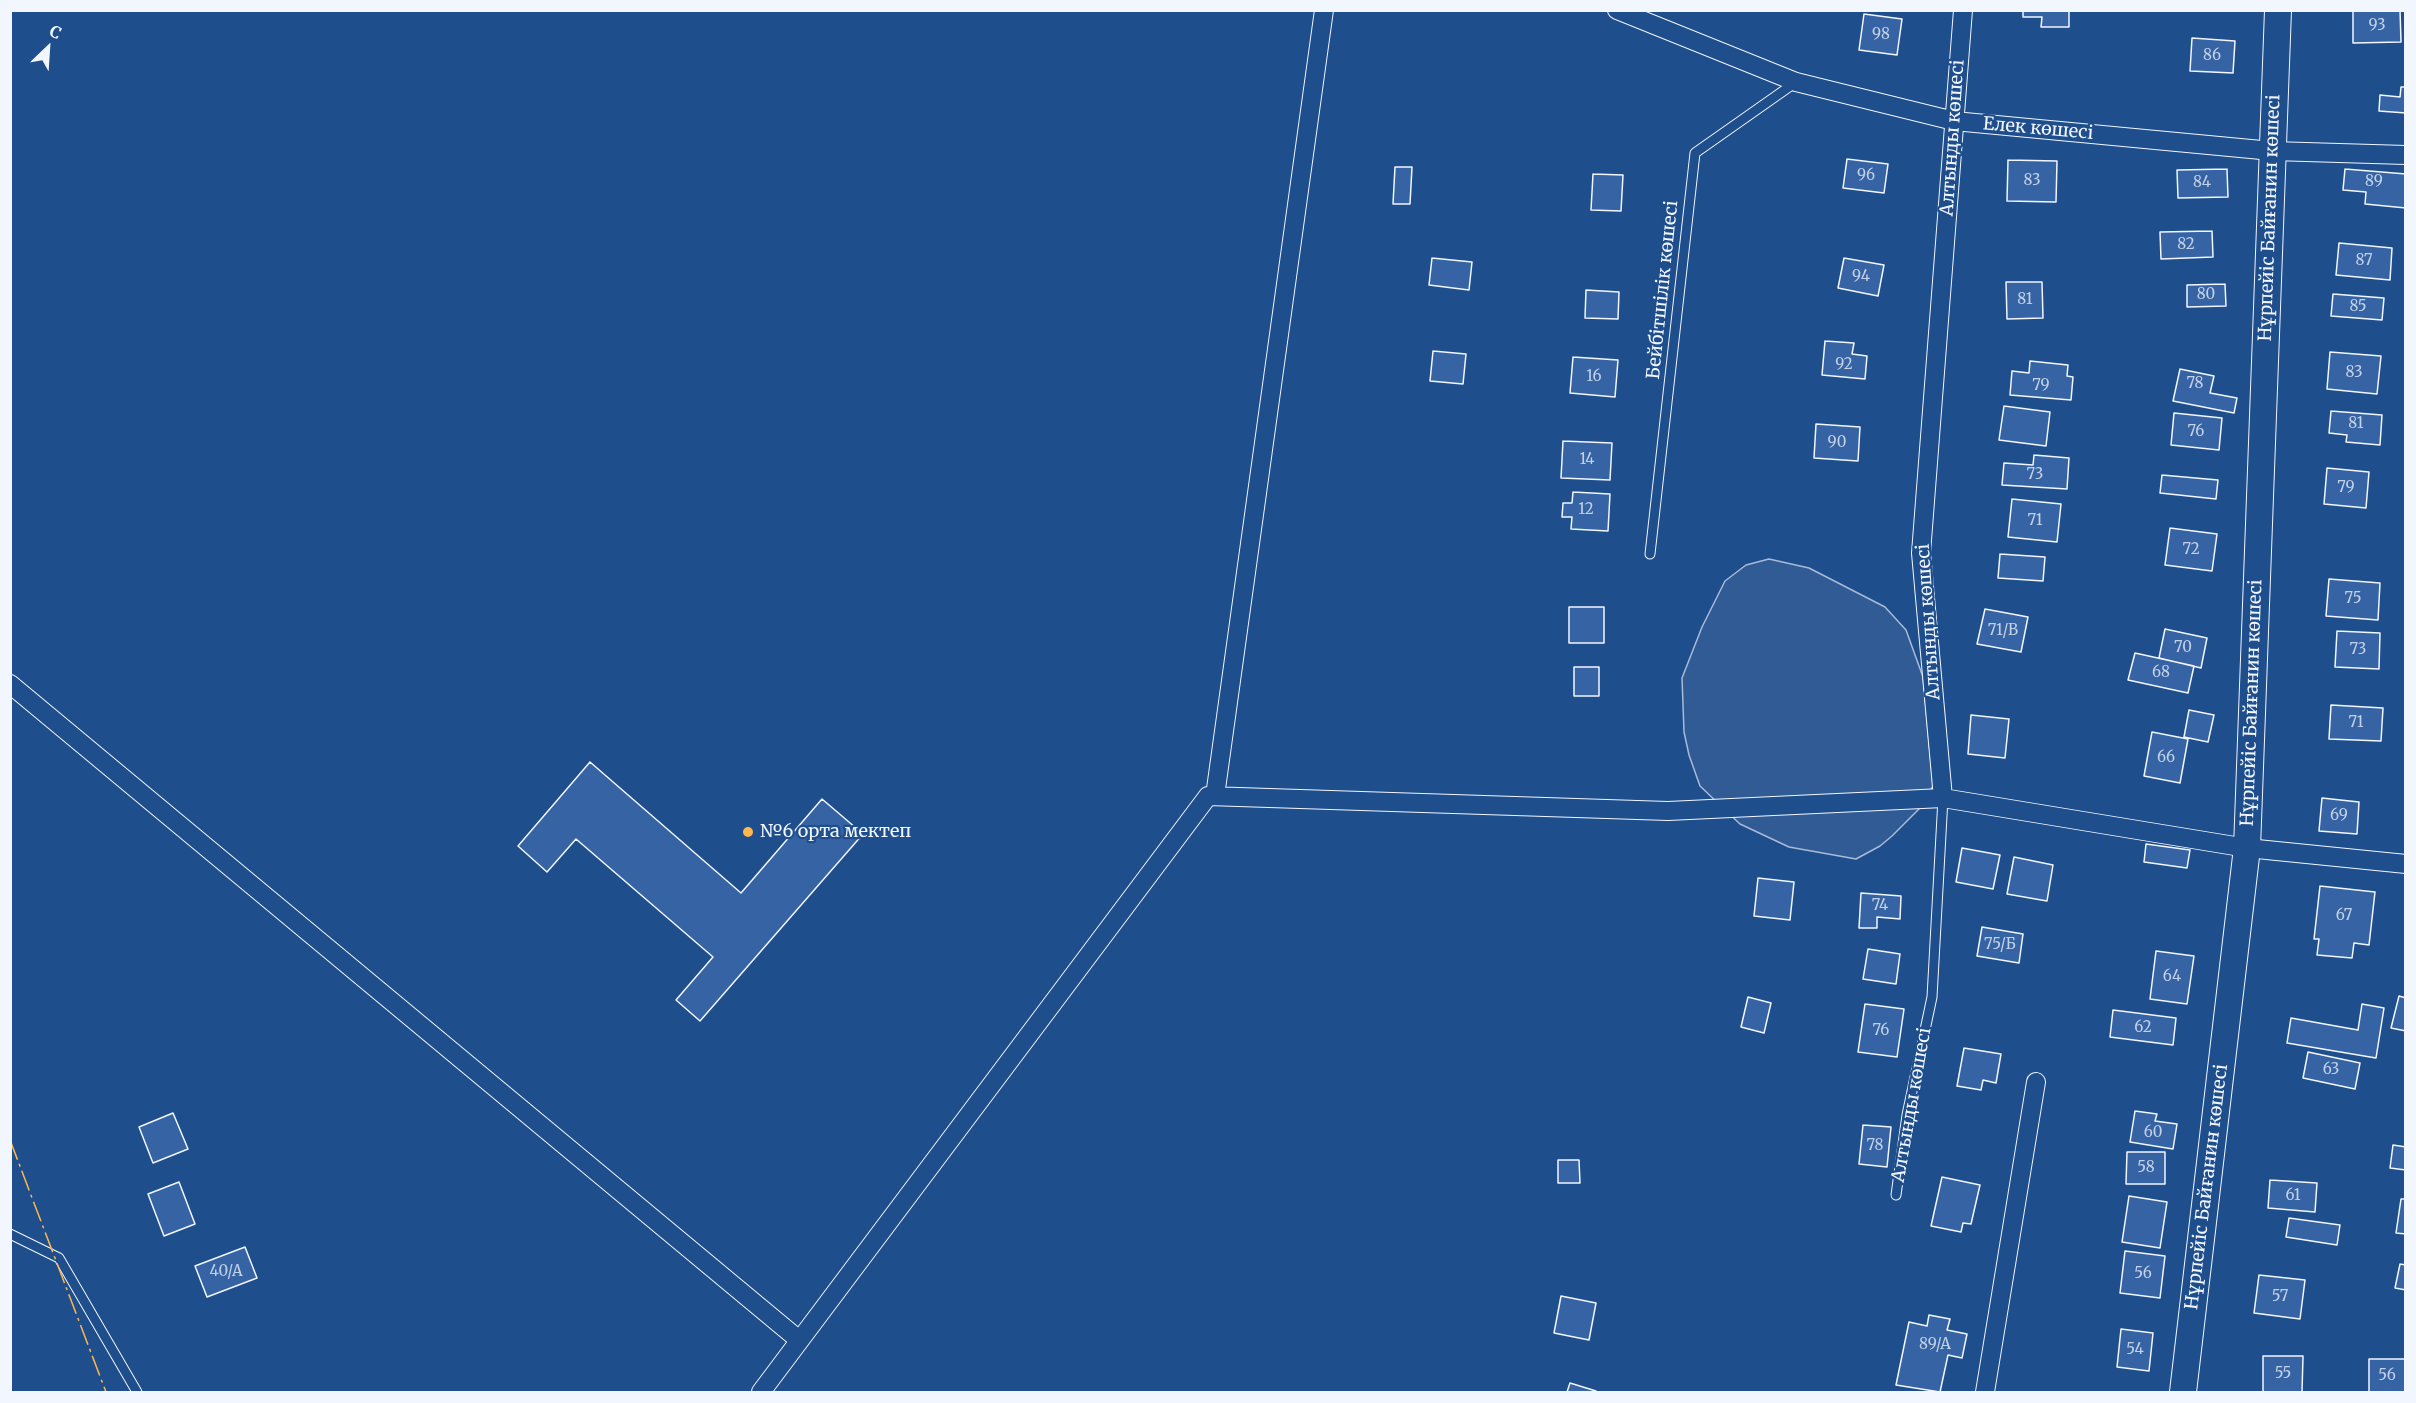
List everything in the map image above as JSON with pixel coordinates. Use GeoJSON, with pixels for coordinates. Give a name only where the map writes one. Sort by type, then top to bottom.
{"type":"FeatureCollection","features":[{"type":"Feature","properties":{"kind":"street"},"geometry":{"type":"LineString","coordinates":[[1215,796],[1324,10]]}},
{"type":"Feature","properties":{"kind":"street","name":"Елек көшесі"},"geometry":{"type":"LineString","coordinates":[[1617,10],[1796,82],[1954,122],[2272,151],[2406,155]]}},
{"type":"Feature","properties":{"kind":"street","name":"Алтынды көшесі"},"geometry":{"type":"LineString","coordinates":[[1943,798],[1921,553],[1963,10]]}},
{"type":"Feature","properties":{"kind":"street","name":"Нұрпейіс Байғанин көшесі"},"geometry":{"type":"LineString","coordinates":[[2183,1392],[2247,848],[2278,10]]}},
{"type":"Feature","properties":{"kind":"street"},"geometry":{"type":"LineString","coordinates":[[10,684],[799,1341]]}},
{"type":"Feature","properties":{"kind":"street"},"geometry":{"type":"LineString","coordinates":[[761,1392],[1208,796],[1668,811],[1943,798],[2247,848],[2406,864]]}},
{"type":"Feature","properties":{"kind":"street"},"geometry":{"type":"LineString","coordinates":[[1985,1392],[2036,1082]]}},
{"type":"Feature","properties":{"kind":"lane","name":"Бейбітшілік көшесі"},"geometry":{"type":"LineString","coordinates":[[1650,554],[1695,153],[1796,82]]}},
{"type":"Feature","properties":{"kind":"lane","name":"Алтынды көшесі"},"geometry":{"type":"LineString","coordinates":[[1896,1195],[1907,1115],[1932,997],[1943,798]]}},
{"type":"Feature","properties":{"kind":"lane"},"geometry":{"type":"LineString","coordinates":[[10,1234],[59,1258],[137,1392]]}},
{"type":"Feature","properties":{"kind":"shaded area"},"geometry":{"type":"Polygon","coordinates":[[[1769,559],[1809,568],[1885,607],[1906,630],[1923,677],[1933,786],[1920,808],[1892,836],[1880,846],[1856,859],[1789,847],[1740,824],[1700,786],[1689,755],[1684,732],[1682,678],[1702,627],[1725,581],[1746,565],[1769,559]]]}},
{"type":"Feature","properties":{"kind":"building"},"geometry":{"type":"Polygon","coordinates":[[[2023,10],[2069,10],[2069,27],[2041,27],[2042,17],[2023,17],[2023,10]]]}},
{"type":"Feature","properties":{"kind":"building"},"geometry":{"type":"Polygon","coordinates":[[[2353,10],[2400,10],[2401,42],[2353,43],[2353,10]]]}},
{"type":"Feature","properties":{"kind":"building"},"geometry":{"type":"Polygon","coordinates":[[[1864,14],[1902,19],[1897,55],[1859,50],[1864,14]]]}},
{"type":"Feature","properties":{"kind":"building"},"geometry":{"type":"Polygon","coordinates":[[[2192,38],[2235,41],[2233,73],[2190,71],[2192,38]]]}},
{"type":"Feature","properties":{"kind":"building"},"geometry":{"type":"Polygon","coordinates":[[[2401,87],[2406,87],[2406,113],[2379,111],[2380,95],[2400,97],[2401,87]]]}},
{"type":"Feature","properties":{"kind":"building"},"geometry":{"type":"Polygon","coordinates":[[[1847,159],[1888,164],[1884,193],[1843,188],[1847,159]]]}},
{"type":"Feature","properties":{"kind":"building"},"geometry":{"type":"Polygon","coordinates":[[[2008,160],[2057,161],[2056,202],[2007,201],[2008,160]]]}},
{"type":"Feature","properties":{"kind":"building"},"geometry":{"type":"Polygon","coordinates":[[[1395,167],[1412,167],[1410,204],[1393,204],[1395,167]]]}},
{"type":"Feature","properties":{"kind":"building"},"geometry":{"type":"Polygon","coordinates":[[[2227,169],[2228,197],[2178,198],[2177,170],[2227,169]]]}},
{"type":"Feature","properties":{"kind":"building"},"geometry":{"type":"Polygon","coordinates":[[[2345,169],[2406,174],[2406,208],[2365,204],[2366,192],[2343,190],[2345,169]]]}},
{"type":"Feature","properties":{"kind":"building"},"geometry":{"type":"Polygon","coordinates":[[[1593,174],[1623,175],[1621,211],[1591,210],[1593,174]]]}},
{"type":"Feature","properties":{"kind":"building"},"geometry":{"type":"Polygon","coordinates":[[[2212,231],[2213,257],[2161,259],[2160,232],[2212,231]]]}},
{"type":"Feature","properties":{"kind":"building"},"geometry":{"type":"Polygon","coordinates":[[[2339,243],[2392,248],[2390,280],[2336,275],[2339,243]]]}},
{"type":"Feature","properties":{"kind":"building"},"geometry":{"type":"Polygon","coordinates":[[[1432,258],[1472,262],[1469,290],[1429,285],[1432,258]]]}},
{"type":"Feature","properties":{"kind":"building"},"geometry":{"type":"Polygon","coordinates":[[[1844,258],[1884,265],[1878,296],[1838,288],[1844,258]]]}},
{"type":"Feature","properties":{"kind":"building"},"geometry":{"type":"Polygon","coordinates":[[[2006,282],[2042,282],[2043,318],[2007,319],[2006,282]]]}},
{"type":"Feature","properties":{"kind":"building"},"geometry":{"type":"Polygon","coordinates":[[[2225,284],[2226,306],[2187,307],[2187,285],[2225,284]]]}},
{"type":"Feature","properties":{"kind":"building"},"geometry":{"type":"Polygon","coordinates":[[[1586,290],[1619,292],[1618,319],[1585,318],[1586,290]]]}},
{"type":"Feature","properties":{"kind":"building"},"geometry":{"type":"Polygon","coordinates":[[[2333,294],[2384,298],[2382,320],[2331,316],[2333,294]]]}},
{"type":"Feature","properties":{"kind":"building"},"geometry":{"type":"Polygon","coordinates":[[[1825,341],[1854,343],[1852,354],[1867,356],[1865,379],[1822,375],[1825,341]]]}},
{"type":"Feature","properties":{"kind":"building"},"geometry":{"type":"Polygon","coordinates":[[[1433,351],[1466,354],[1463,384],[1430,381],[1433,351]]]}},
{"type":"Feature","properties":{"kind":"building"},"geometry":{"type":"Polygon","coordinates":[[[2330,352],[2381,356],[2377,394],[2327,389],[2330,352]]]}},
{"type":"Feature","properties":{"kind":"building"},"geometry":{"type":"Polygon","coordinates":[[[1573,357],[1618,360],[1615,397],[1570,393],[1573,357]]]}},
{"type":"Feature","properties":{"kind":"building"},"geometry":{"type":"Polygon","coordinates":[[[2030,361],[2068,365],[2067,376],[2073,377],[2071,400],[2010,395],[2012,371],[2029,373],[2030,361]]]}},
{"type":"Feature","properties":{"kind":"building"},"geometry":{"type":"Polygon","coordinates":[[[2180,369],[2214,376],[2210,393],[2237,398],[2234,413],[2173,401],[2180,369]]]}},
{"type":"Feature","properties":{"kind":"building"},"geometry":{"type":"Polygon","coordinates":[[[2004,406],[2050,412],[2046,446],[1999,440],[2004,406]]]}},
{"type":"Feature","properties":{"kind":"building"},"geometry":{"type":"Polygon","coordinates":[[[2331,411],[2382,415],[2380,445],[2346,442],[2347,435],[2329,433],[2331,411]]]}},
{"type":"Feature","properties":{"kind":"building"},"geometry":{"type":"Polygon","coordinates":[[[2174,413],[2222,418],[2219,450],[2171,445],[2174,413]]]}},
{"type":"Feature","properties":{"kind":"building"},"geometry":{"type":"Polygon","coordinates":[[[1816,424],[1860,427],[1858,461],[1814,458],[1816,424]]]}},
{"type":"Feature","properties":{"kind":"building"},"geometry":{"type":"Polygon","coordinates":[[[1563,441],[1612,443],[1610,480],[1561,478],[1563,441]]]}},
{"type":"Feature","properties":{"kind":"building"},"geometry":{"type":"Polygon","coordinates":[[[2034,455],[2069,458],[2067,489],[2002,485],[2004,463],[2033,465],[2034,455]]]}},
{"type":"Feature","properties":{"kind":"building"},"geometry":{"type":"Polygon","coordinates":[[[2327,468],[2369,472],[2366,508],[2324,504],[2327,468]]]}},
{"type":"Feature","properties":{"kind":"building"},"geometry":{"type":"Polygon","coordinates":[[[2162,475],[2218,480],[2216,499],[2160,493],[2162,475]]]}},
{"type":"Feature","properties":{"kind":"building"},"geometry":{"type":"Polygon","coordinates":[[[1573,492],[1610,494],[1608,531],[1571,529],[1572,517],[1562,517],[1563,503],[1572,503],[1573,492]]]}},
{"type":"Feature","properties":{"kind":"building"},"geometry":{"type":"Polygon","coordinates":[[[2012,499],[2061,504],[2057,542],[2008,537],[2012,499]]]}},
{"type":"Feature","properties":{"kind":"building"},"geometry":{"type":"Polygon","coordinates":[[[2170,528],[2217,534],[2212,571],[2165,565],[2170,528]]]}},
{"type":"Feature","properties":{"kind":"building"},"geometry":{"type":"Polygon","coordinates":[[[2000,554],[2045,557],[2043,581],[1998,578],[2000,554]]]}},
{"type":"Feature","properties":{"kind":"building"},"geometry":{"type":"Polygon","coordinates":[[[2329,579],[2380,583],[2378,620],[2326,616],[2329,579]]]}},
{"type":"Feature","properties":{"kind":"building"},"geometry":{"type":"Polygon","coordinates":[[[1569,607],[1604,607],[1604,643],[1569,643],[1569,607]]]}},
{"type":"Feature","properties":{"kind":"building"},"geometry":{"type":"Polygon","coordinates":[[[1985,609],[2028,617],[2021,652],[1977,644],[1985,609]]]}},
{"type":"Feature","properties":{"kind":"building"},"geometry":{"type":"Polygon","coordinates":[[[2165,629],[2207,638],[2201,668],[2159,658],[2165,629]]]}},
{"type":"Feature","properties":{"kind":"building"},"geometry":{"type":"Polygon","coordinates":[[[2337,631],[2380,633],[2379,669],[2335,667],[2337,631]]]}},
{"type":"Feature","properties":{"kind":"building"},"geometry":{"type":"Polygon","coordinates":[[[2135,653],[2194,666],[2188,693],[2128,680],[2135,653]]]}},
{"type":"Feature","properties":{"kind":"building"},"geometry":{"type":"Polygon","coordinates":[[[1574,667],[1599,667],[1599,696],[1574,696],[1574,667]]]}},
{"type":"Feature","properties":{"kind":"building"},"geometry":{"type":"Polygon","coordinates":[[[2331,705],[2383,708],[2381,741],[2329,739],[2331,705]]]}},
{"type":"Feature","properties":{"kind":"building"},"geometry":{"type":"Polygon","coordinates":[[[2189,710],[2214,715],[2208,742],[2184,737],[2189,710]]]}},
{"type":"Feature","properties":{"kind":"building"},"geometry":{"type":"Polygon","coordinates":[[[1971,715],[2009,719],[2005,758],[1968,754],[1971,715]]]}},
{"type":"Feature","properties":{"kind":"building"},"geometry":{"type":"Polygon","coordinates":[[[2152,732],[2188,739],[2180,783],[2144,776],[2152,732]]]}},
{"type":"Feature","properties":{"kind":"building"},"geometry":{"type":"Polygon","coordinates":[[[590,762],[741,893],[822,799],[863,834],[700,1021],[676,1000],[713,957],[576,839],[547,872],[518,846],[590,762]]]}},
{"type":"Feature","properties":{"kind":"building"},"geometry":{"type":"Polygon","coordinates":[[[2322,798],[2359,802],[2357,834],[2319,831],[2322,798]]]}},
{"type":"Feature","properties":{"kind":"building"},"geometry":{"type":"Polygon","coordinates":[[[2146,844],[2190,850],[2187,868],[2144,862],[2146,844]]]}},
{"type":"Feature","properties":{"kind":"building"},"geometry":{"type":"Polygon","coordinates":[[[1962,848],[2000,855],[1993,889],[1956,882],[1962,848]]]}},
{"type":"Feature","properties":{"kind":"building"},"geometry":{"type":"Polygon","coordinates":[[[2014,857],[2053,865],[2047,901],[2007,894],[2014,857]]]}},
{"type":"Feature","properties":{"kind":"building"},"geometry":{"type":"Polygon","coordinates":[[[1758,878],[1794,882],[1790,920],[1754,916],[1758,878]]]}},
{"type":"Feature","properties":{"kind":"building"},"geometry":{"type":"Polygon","coordinates":[[[2320,886],[2375,892],[2369,945],[2354,943],[2352,958],[2317,955],[2319,939],[2314,939],[2320,886]]]}},
{"type":"Feature","properties":{"kind":"building"},"geometry":{"type":"Polygon","coordinates":[[[1861,893],[1901,896],[1900,919],[1877,917],[1877,928],[1859,928],[1861,893]]]}},
{"type":"Feature","properties":{"kind":"building"},"geometry":{"type":"Polygon","coordinates":[[[1982,927],[2023,934],[2019,963],[1977,956],[1982,927]]]}},
{"type":"Feature","properties":{"kind":"building"},"geometry":{"type":"Polygon","coordinates":[[[1868,949],[1900,954],[1896,984],[1863,979],[1868,949]]]}},
{"type":"Feature","properties":{"kind":"building"},"geometry":{"type":"Polygon","coordinates":[[[2156,951],[2194,956],[2187,1004],[2150,999],[2156,951]]]}},
{"type":"Feature","properties":{"kind":"building"},"geometry":{"type":"Polygon","coordinates":[[[2399,996],[2406,998],[2406,1031],[2391,1028],[2399,996]]]}},
{"type":"Feature","properties":{"kind":"building"},"geometry":{"type":"Polygon","coordinates":[[[1748,997],[1771,1003],[1764,1033],[1741,1027],[1748,997]]]}},
{"type":"Feature","properties":{"kind":"building"},"geometry":{"type":"Polygon","coordinates":[[[1865,1004],[1904,1009],[1897,1057],[1858,1052],[1865,1004]]]}},
{"type":"Feature","properties":{"kind":"building"},"geometry":{"type":"Polygon","coordinates":[[[2362,1004],[2384,1008],[2376,1058],[2287,1043],[2291,1018],[2358,1030],[2362,1004]]]}},
{"type":"Feature","properties":{"kind":"building"},"geometry":{"type":"Polygon","coordinates":[[[2113,1010],[2176,1018],[2173,1045],[2110,1037],[2113,1010]]]}},
{"type":"Feature","properties":{"kind":"building"},"geometry":{"type":"Polygon","coordinates":[[[1964,1048],[2001,1054],[1996,1083],[1983,1080],[1981,1090],[1957,1086],[1964,1048]]]}},
{"type":"Feature","properties":{"kind":"building"},"geometry":{"type":"Polygon","coordinates":[[[2308,1052],[2360,1063],[2355,1089],[2303,1078],[2308,1052]]]}},
{"type":"Feature","properties":{"kind":"building"},"geometry":{"type":"Polygon","coordinates":[[[2135,1111],[2157,1114],[2155,1121],[2177,1124],[2173,1149],[2130,1142],[2135,1111]]]}},
{"type":"Feature","properties":{"kind":"building"},"geometry":{"type":"Polygon","coordinates":[[[173,1113],[188,1149],[153,1163],[139,1127],[173,1113]]]}},
{"type":"Feature","properties":{"kind":"building"},"geometry":{"type":"Polygon","coordinates":[[[1863,1125],[1891,1127],[1887,1167],[1859,1164],[1863,1125]]]}},
{"type":"Feature","properties":{"kind":"building"},"geometry":{"type":"Polygon","coordinates":[[[2393,1145],[2406,1147],[2406,1170],[2390,1168],[2393,1145]]]}},
{"type":"Feature","properties":{"kind":"building"},"geometry":{"type":"Polygon","coordinates":[[[2127,1152],[2165,1152],[2165,1184],[2126,1184],[2127,1152]]]}},
{"type":"Feature","properties":{"kind":"building"},"geometry":{"type":"Polygon","coordinates":[[[1558,1160],[1579,1160],[1580,1183],[1558,1183],[1558,1160]]]}},
{"type":"Feature","properties":{"kind":"building"},"geometry":{"type":"Polygon","coordinates":[[[1942,1177],[1980,1185],[1971,1224],[1963,1223],[1961,1232],[1931,1226],[1942,1177]]]}},
{"type":"Feature","properties":{"kind":"building"},"geometry":{"type":"Polygon","coordinates":[[[2270,1180],[2317,1183],[2315,1212],[2268,1208],[2270,1180]]]}},
{"type":"Feature","properties":{"kind":"building"},"geometry":{"type":"Polygon","coordinates":[[[179,1182],[195,1224],[164,1236],[148,1194],[179,1182]]]}},
{"type":"Feature","properties":{"kind":"building"},"geometry":{"type":"Polygon","coordinates":[[[2129,1196],[2167,1202],[2160,1248],[2122,1242],[2129,1196]]]}},
{"type":"Feature","properties":{"kind":"building"},"geometry":{"type":"Polygon","coordinates":[[[2401,1199],[2406,1199],[2406,1234],[2396,1233],[2401,1199]]]}},
{"type":"Feature","properties":{"kind":"building"},"geometry":{"type":"Polygon","coordinates":[[[2289,1218],[2340,1225],[2337,1245],[2286,1237],[2289,1218]]]}},
{"type":"Feature","properties":{"kind":"building"},"geometry":{"type":"Polygon","coordinates":[[[245,1247],[257,1278],[207,1297],[195,1266],[245,1247]]]}},
{"type":"Feature","properties":{"kind":"building"},"geometry":{"type":"Polygon","coordinates":[[[2125,1251],[2165,1256],[2160,1298],[2120,1293],[2125,1251]]]}},
{"type":"Feature","properties":{"kind":"building"},"geometry":{"type":"Polygon","coordinates":[[[2400,1264],[2406,1265],[2406,1290],[2395,1288],[2400,1264]]]}},
{"type":"Feature","properties":{"kind":"building"},"geometry":{"type":"Polygon","coordinates":[[[2259,1275],[2305,1280],[2300,1319],[2254,1313],[2259,1275]]]}},
{"type":"Feature","properties":{"kind":"building"},"geometry":{"type":"Polygon","coordinates":[[[1561,1296],[1596,1303],[1589,1340],[1554,1333],[1561,1296]]]}},
{"type":"Feature","properties":{"kind":"building"},"geometry":{"type":"Polygon","coordinates":[[[1929,1315],[1950,1319],[1947,1330],[1967,1334],[1962,1358],[1948,1355],[1940,1392],[1896,1385],[1909,1322],[1927,1326],[1929,1315]]]}},
{"type":"Feature","properties":{"kind":"building"},"geometry":{"type":"Polygon","coordinates":[[[2121,1329],[2153,1333],[2149,1371],[2117,1367],[2121,1329]]]}},
{"type":"Feature","properties":{"kind":"building"},"geometry":{"type":"Polygon","coordinates":[[[2263,1356],[2303,1356],[2302,1392],[2263,1392],[2263,1356]]]}},
{"type":"Feature","properties":{"kind":"building"},"geometry":{"type":"Polygon","coordinates":[[[2369,1359],[2406,1359],[2406,1392],[2369,1392],[2369,1359]]]}},
{"type":"Feature","properties":{"kind":"building"},"geometry":{"type":"Polygon","coordinates":[[[1570,1383],[1596,1391],[1596,1392],[1567,1392],[1570,1383]]]}},
{"type":"Feature","properties":{"kind":"power"},"geometry":{"type":"LineString","coordinates":[[10,1140],[106,1392]]}},
{"type":"Feature","properties":{"kind":"place","name":"№6 орта мектеп"},"geometry":{"type":"Point","coordinates":[748,832]}}]}
